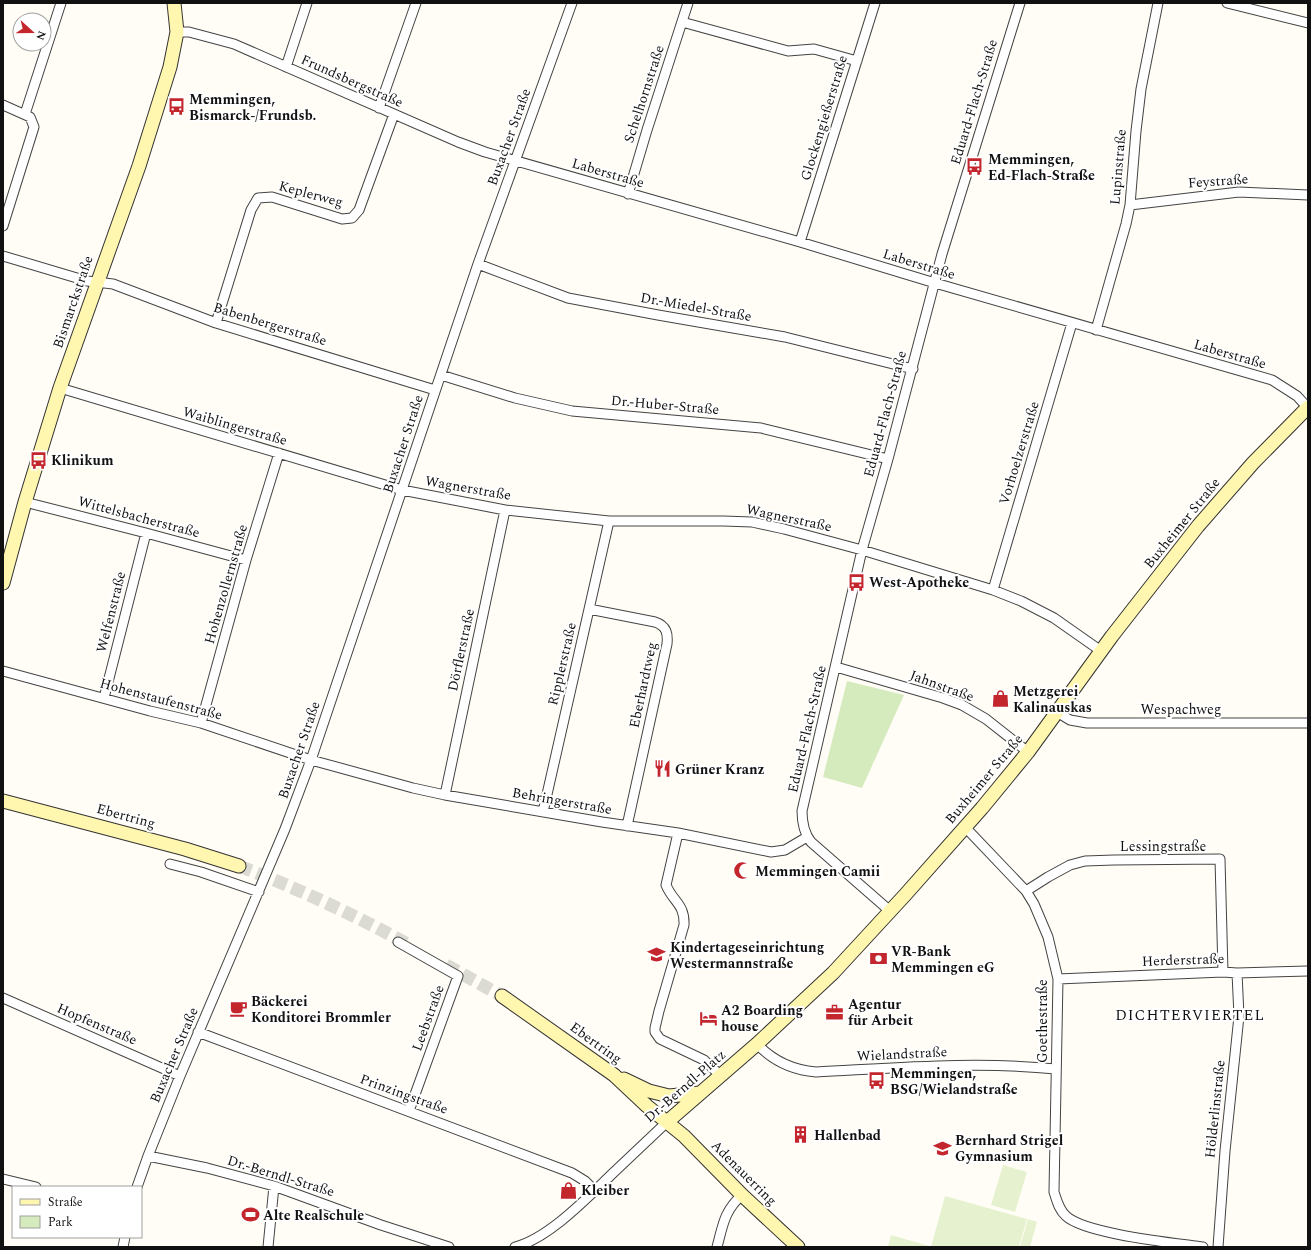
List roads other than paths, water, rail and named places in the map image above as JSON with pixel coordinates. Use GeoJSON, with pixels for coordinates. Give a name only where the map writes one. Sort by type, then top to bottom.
{"type":"FeatureCollection","features":[{"type":"Feature","properties":{"kind":"main road","name":"Bismarckstraße"},"geometry":{"type":"LineString","coordinates":[[3,583],[25,502],[60,388],[160,100],[174,50],[177,32],[174,3]]}},
{"type":"Feature","properties":{"kind":"main road","name":"Buxheimer Straße"},"geometry":{"type":"LineString","coordinates":[[757,1044],[832,973],[965,827],[1028,752],[1101,651],[1221,499],[1253,463],[1308,408]]}},
{"type":"Feature","properties":{"kind":"main road","name":"Ebertring"},"geometry":{"type":"LineString","coordinates":[[3,801],[139,836],[239,866]]}},
{"type":"Feature","properties":{"kind":"main road","name":"Ebertring"},"geometry":{"type":"LineString","coordinates":[[502,996],[614,1074],[647,1106],[667,1122]]}},
{"type":"Feature","properties":{"kind":"main road","name":"Dr.-Berndl-Platz"},"geometry":{"type":"LineString","coordinates":[[667,1122],[757,1044]]}},
{"type":"Feature","properties":{"kind":"main road"},"geometry":{"type":"LineString","coordinates":[[614,1074],[649,1091],[668,1096],[700,1093]]}},
{"type":"Feature","properties":{"kind":"main road","name":"Adenauerring"},"geometry":{"type":"LineString","coordinates":[[667,1122],[684,1136],[742,1195],[798,1247]]}},
{"type":"Feature","properties":{"kind":"street"},"geometry":{"type":"LineString","coordinates":[[25,114],[61,3]]}},
{"type":"Feature","properties":{"kind":"street"},"geometry":{"type":"LineString","coordinates":[[286,67],[307,3]]}},
{"type":"Feature","properties":{"kind":"street"},"geometry":{"type":"LineString","coordinates":[[379,108],[416,3]]}},
{"type":"Feature","properties":{"kind":"street","name":"Buxacher Straße"},"geometry":{"type":"LineString","coordinates":[[137,1186],[180,1076],[285,829],[311,760],[478,264],[572,3]]}},
{"type":"Feature","properties":{"kind":"street","name":"Schelhornstraße"},"geometry":{"type":"LineString","coordinates":[[628,194],[688,3]]}},
{"type":"Feature","properties":{"kind":"street","name":"Glockengießerstraße"},"geometry":{"type":"LineString","coordinates":[[800,242],[875,3]]}},
{"type":"Feature","properties":{"kind":"street","name":"Eduard-Flach-Straße"},"geometry":{"type":"LineString","coordinates":[[807,837],[802,821],[802,811],[862,550],[913,369],[945,246],[1020,3]]}},
{"type":"Feature","properties":{"kind":"street","name":"Lupinstraße"},"geometry":{"type":"LineString","coordinates":[[1096,330],[1130,205],[1141,89],[1158,3]]}},
{"type":"Feature","properties":{"kind":"street"},"geometry":{"type":"LineString","coordinates":[[1228,3],[1308,23]]}},
{"type":"Feature","properties":{"kind":"street"},"geometry":{"type":"LineString","coordinates":[[682,22],[788,51],[814,49],[856,61]]}},
{"type":"Feature","properties":{"kind":"street","name":"Frundsbergstraße"},"geometry":{"type":"LineString","coordinates":[[177,32],[189,32],[234,44],[458,142],[515,162]]}},
{"type":"Feature","properties":{"kind":"street"},"geometry":{"type":"LineString","coordinates":[[3,105],[30,117],[34,127],[3,226]]}},
{"type":"Feature","properties":{"kind":"street","name":"Keplerweg"},"geometry":{"type":"LineString","coordinates":[[216,323],[251,210],[258,198],[272,197],[342,219],[352,218],[359,210],[394,114]]}},
{"type":"Feature","properties":{"kind":"street","name":"Laberstraße"},"geometry":{"type":"LineString","coordinates":[[515,162],[800,242],[935,283],[1272,380],[1297,396],[1308,408]]}},
{"type":"Feature","properties":{"kind":"street","name":"Feystraße"},"geometry":{"type":"LineString","coordinates":[[1130,205],[1224,192],[1308,195]]}},
{"type":"Feature","properties":{"kind":"street","name":"Babenbergerstraße"},"geometry":{"type":"LineString","coordinates":[[3,256],[87,281],[113,284],[216,323],[435,390]]}},
{"type":"Feature","properties":{"kind":"street","name":"Dr.-Miedel-Straße"},"geometry":{"type":"LineString","coordinates":[[478,264],[568,298],[785,337],[913,369]]}},
{"type":"Feature","properties":{"kind":"street","name":"Vorhoelzerstraße"},"geometry":{"type":"LineString","coordinates":[[993,590],[1072,323]]}},
{"type":"Feature","properties":{"kind":"street","name":"Dr.-Huber-Straße"},"geometry":{"type":"LineString","coordinates":[[441,375],[515,398],[572,411],[761,428],[888,459]]}},
{"type":"Feature","properties":{"kind":"street","name":"Waiblingerstraße"},"geometry":{"type":"LineString","coordinates":[[60,388],[402,490]]}},
{"type":"Feature","properties":{"kind":"street","name":"Hohenzollernstraße"},"geometry":{"type":"LineString","coordinates":[[202,723],[246,560],[279,453]]}},
{"type":"Feature","properties":{"kind":"street","name":"Wagnerstraße"},"geometry":{"type":"LineString","coordinates":[[402,490],[505,510],[609,521],[752,522],[784,529],[862,550],[993,590],[1043,611],[1060,621],[1101,651]]}},
{"type":"Feature","properties":{"kind":"street","name":"Wittelsbacherstraße"},"geometry":{"type":"LineString","coordinates":[[25,502],[246,560]]}},
{"type":"Feature","properties":{"kind":"street","name":"Dörflerstraße"},"geometry":{"type":"LineString","coordinates":[[445,795],[505,510]]}},
{"type":"Feature","properties":{"kind":"street","name":"Ripplerstraße"},"geometry":{"type":"LineString","coordinates":[[543,812],[609,521]]}},
{"type":"Feature","properties":{"kind":"street","name":"Welfenstraße"},"geometry":{"type":"LineString","coordinates":[[104,698],[146,533]]}},
{"type":"Feature","properties":{"kind":"street","name":"Eberhardtweg"},"geometry":{"type":"LineString","coordinates":[[589,609],[656,622],[665,628],[667,632],[667,644],[627,826]]}},
{"type":"Feature","properties":{"kind":"street","name":"Jahnstraße"},"geometry":{"type":"LineString","coordinates":[[836,667],[943,698],[962,705],[986,719],[1028,752]]}},
{"type":"Feature","properties":{"kind":"street","name":"Hohenstaufenstraße"},"geometry":{"type":"LineString","coordinates":[[3,671],[202,723],[311,760]]}},
{"type":"Feature","properties":{"kind":"street","name":"Wespachweg"},"geometry":{"type":"LineString","coordinates":[[1057,712],[1070,720],[1087,723],[1308,723]]}},
{"type":"Feature","properties":{"kind":"street","name":"Behringerstraße"},"geometry":{"type":"LineString","coordinates":[[311,760],[445,795],[627,826],[678,833],[778,852],[785,850],[807,837]]}},
{"type":"Feature","properties":{"kind":"street","name":"Goethestraße"},"geometry":{"type":"LineString","coordinates":[[965,827],[1026,891],[1034,904],[1048,938],[1058,979],[1054,1192],[1058,1206],[1067,1217],[1078,1224],[1090,1228],[1203,1247]]}},
{"type":"Feature","properties":{"kind":"street"},"geometry":{"type":"LineString","coordinates":[[678,833],[666,885],[682,908],[684,925],[659,1011],[655,1032],[660,1039],[704,1060],[721,1076]]}},
{"type":"Feature","properties":{"kind":"street"},"geometry":{"type":"LineString","coordinates":[[807,837],[815,847],[890,911]]}},
{"type":"Feature","properties":{"kind":"street","name":"Lessingstraße"},"geometry":{"type":"LineString","coordinates":[[1026,891],[1070,865],[1085,861],[1220,860],[1223,972]]}},
{"type":"Feature","properties":{"kind":"street"},"geometry":{"type":"LineString","coordinates":[[170,864],[201,872],[258,892]]}},
{"type":"Feature","properties":{"kind":"street","name":"Leebstraße"},"geometry":{"type":"LineString","coordinates":[[398,942],[458,976],[409,1111]]}},
{"type":"Feature","properties":{"kind":"street","name":"Herderstraße"},"geometry":{"type":"LineString","coordinates":[[1058,979],[1308,970]]}},
{"type":"Feature","properties":{"kind":"street","name":"Hölderlinstraße"},"geometry":{"type":"LineString","coordinates":[[1218,1247],[1225,1151],[1239,1016],[1237,973]]}},
{"type":"Feature","properties":{"kind":"street","name":"Hopfenstraße"},"geometry":{"type":"LineString","coordinates":[[3,998],[180,1076]]}},
{"type":"Feature","properties":{"kind":"street","name":"Prinzingstraße"},"geometry":{"type":"LineString","coordinates":[[198,1032],[572,1173],[585,1181],[595,1191]]}},
{"type":"Feature","properties":{"kind":"street","name":"Wielandstraße"},"geometry":{"type":"LineString","coordinates":[[757,1044],[769,1056],[779,1062],[800,1070],[816,1072],[957,1065],[1003,1065],[1056,1069]]}},
{"type":"Feature","properties":{"kind":"street","name":"Dr.-Berndl-Platz"},"geometry":{"type":"LineString","coordinates":[[595,1191],[667,1122]]}},
{"type":"Feature","properties":{"kind":"street","name":"Dr.-Berndl-Straße"},"geometry":{"type":"LineString","coordinates":[[148,1156],[207,1168],[274,1186],[381,1225],[449,1247]]}},
{"type":"Feature","properties":{"kind":"street"},"geometry":{"type":"LineString","coordinates":[[3,1179],[32,1186]]}},
{"type":"Feature","properties":{"kind":"street"},"geometry":{"type":"LineString","coordinates":[[268,1247],[274,1186]]}},
{"type":"Feature","properties":{"kind":"street"},"geometry":{"type":"LineString","coordinates":[[515,1247],[532,1244],[595,1191]]}},
{"type":"Feature","properties":{"kind":"street"},"geometry":{"type":"LineString","coordinates":[[717,1247],[725,1215],[742,1195]]}},
{"type":"Feature","properties":{"kind":"tunnel"},"geometry":{"type":"LineString","coordinates":[[239,866],[326,903],[411,946]]}},
{"type":"Feature","properties":{"kind":"tunnel"},"geometry":{"type":"LineString","coordinates":[[446,965],[502,996]]}},
{"type":"Feature","properties":{"kind":"place","name":"Memmingen, Bismarck-/Frundsb."},"geometry":{"type":"Point","coordinates":[176,107]}},
{"type":"Feature","properties":{"kind":"place","name":"Memmingen, Ed-Flach-Straße"},"geometry":{"type":"Point","coordinates":[975,167]}},
{"type":"Feature","properties":{"kind":"place","name":"Klinikum"},"geometry":{"type":"Point","coordinates":[38,460]}},
{"type":"Feature","properties":{"kind":"place","name":"West-Apotheke"},"geometry":{"type":"Point","coordinates":[856,582]}},
{"type":"Feature","properties":{"kind":"place","name":"Metzgerei Kalinauskas"},"geometry":{"type":"Point","coordinates":[1000,699]}},
{"type":"Feature","properties":{"kind":"place","name":"Grüner Kranz"},"geometry":{"type":"Point","coordinates":[662,769]}},
{"type":"Feature","properties":{"kind":"place","name":"Memmingen Camii"},"geometry":{"type":"Point","coordinates":[742,871]}},
{"type":"Feature","properties":{"kind":"place","name":"Kindertageseinrichtung Westermannstraße"},"geometry":{"type":"Point","coordinates":[657,955]}},
{"type":"Feature","properties":{"kind":"place","name":"VR-Bank Memmingen eG"},"geometry":{"type":"Point","coordinates":[878,959]}},
{"type":"Feature","properties":{"kind":"place","name":"Bäckerei Konditorei Brommler"},"geometry":{"type":"Point","coordinates":[238,1009]}},
{"type":"Feature","properties":{"kind":"place","name":"Agentur für Arbeit"},"geometry":{"type":"Point","coordinates":[835,1012]}},
{"type":"Feature","properties":{"kind":"place","name":"A2 Boarding house"},"geometry":{"type":"Point","coordinates":[708,1018]}},
{"type":"Feature","properties":{"kind":"place","name":"Memmingen, BSG/Wielandstraße"},"geometry":{"type":"Point","coordinates":[877,1081]}},
{"type":"Feature","properties":{"kind":"place","name":"Hallenbad"},"geometry":{"type":"Point","coordinates":[801,1135]}},
{"type":"Feature","properties":{"kind":"place","name":"Bernhard Strigel Gymnasium"},"geometry":{"type":"Point","coordinates":[942,1148]}},
{"type":"Feature","properties":{"kind":"place","name":"Kleiber"},"geometry":{"type":"Point","coordinates":[568,1190]}},
{"type":"Feature","properties":{"kind":"place","name":"Alte Realschule"},"geometry":{"type":"Point","coordinates":[250,1215]}},
{"type":"Feature","properties":{"kind":"district","name":"DICHTERVIERTEL"},"geometry":{"type":"Point","coordinates":[1190,1015]}}]}
